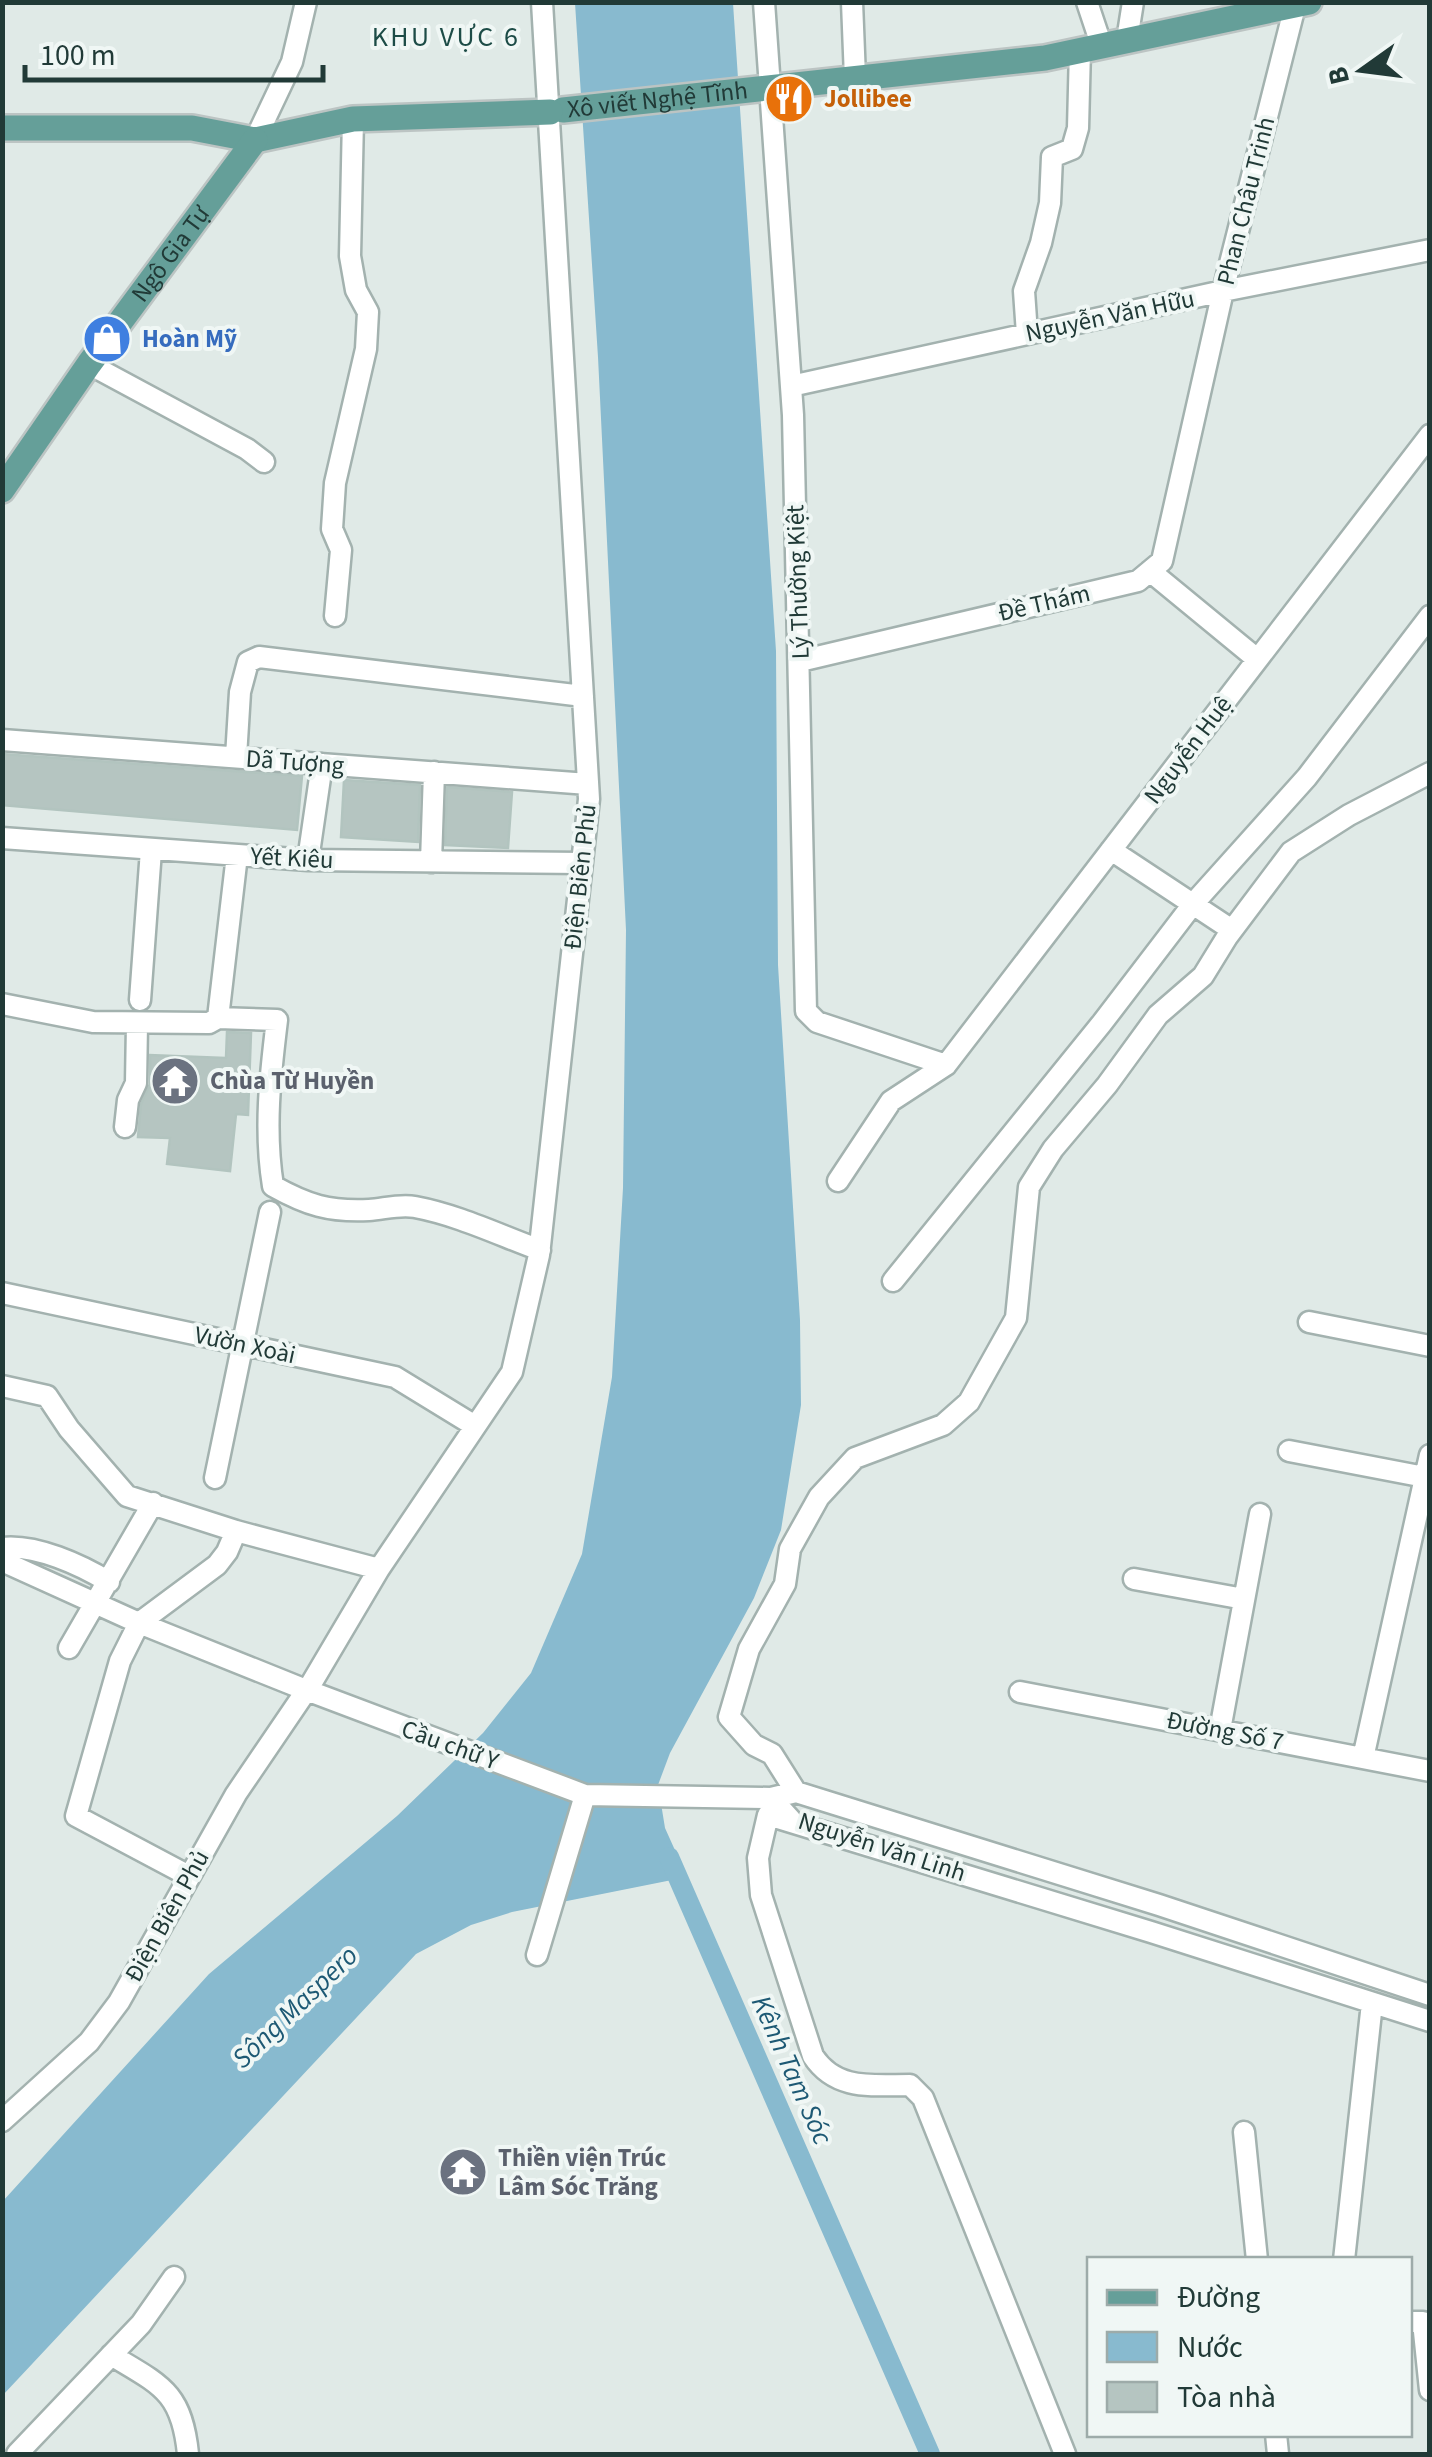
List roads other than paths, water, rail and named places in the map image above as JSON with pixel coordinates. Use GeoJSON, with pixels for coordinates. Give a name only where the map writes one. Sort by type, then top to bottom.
{"type":"FeatureCollection","features":[{"type":"Feature","properties":{"kind":"main road","name":"Xô viết Nghệ Tĩnh"},"geometry":{"type":"LineString","coordinates":[[2,128],[192,128],[255,140],[352,119],[556,111],[1044,58],[1300,3]]}},
{"type":"Feature","properties":{"kind":"main road","name":"Ngô Gia Tự"},"geometry":{"type":"LineString","coordinates":[[2,490],[89,364],[255,140]]}},
{"type":"Feature","properties":{"kind":"street","name":"Ngô Gia Tự"},"geometry":{"type":"LineString","coordinates":[[255,140],[292,62],[306,2]]}},
{"type":"Feature","properties":{"kind":"street","name":"Điện Biên Phủ"},"geometry":{"type":"LineString","coordinates":[[2,2121],[89,2042],[119,2002],[236,1794],[309,1691],[379,1569],[512,1372],[540,1250],[588,784],[556,111],[542,2]]}},
{"type":"Feature","properties":{"kind":"street","name":"Lý Thường Kiệt"},"geometry":{"type":"LineString","coordinates":[[764,2],[759,88],[791,386],[806,1011],[817,1022],[946,1065]]}},
{"type":"Feature","properties":{"kind":"street"},"geometry":{"type":"LineString","coordinates":[[852,2],[855,78]]}},
{"type":"Feature","properties":{"kind":"street"},"geometry":{"type":"LineString","coordinates":[[1087,2],[1102,45]]}},
{"type":"Feature","properties":{"kind":"street"},"geometry":{"type":"LineString","coordinates":[[1028,334],[1024,291],[1050,202],[1052,157],[1072,148],[1102,45],[1133,2]]}},
{"type":"Feature","properties":{"kind":"street","name":"Phan Châu Trinh"},"geometry":{"type":"LineString","coordinates":[[1150,571],[1162,562],[1170,532],[1224,291],[1300,3]]}},
{"type":"Feature","properties":{"kind":"street"},"geometry":{"type":"LineString","coordinates":[[335,616],[341,550],[332,529],[335,483],[366,349],[368,312],[356,290],[350,256],[352,119]]}},
{"type":"Feature","properties":{"kind":"street","name":"Nguyễn Văn Hữu"},"geometry":{"type":"LineString","coordinates":[[791,386],[1430,250]]}},
{"type":"Feature","properties":{"kind":"street"},"geometry":{"type":"LineString","coordinates":[[89,364],[247,449],[264,462]]}},
{"type":"Feature","properties":{"kind":"street","name":"Nguyễn Huệ"},"geometry":{"type":"LineString","coordinates":[[838,1181],[891,1101],[946,1065],[1430,435]]}},
{"type":"Feature","properties":{"kind":"street"},"geometry":{"type":"LineString","coordinates":[[1150,571],[1257,659]]}},
{"type":"Feature","properties":{"kind":"street","name":"Đề Thám"},"geometry":{"type":"LineString","coordinates":[[800,661],[1138,581],[1150,571]]}},
{"type":"Feature","properties":{"kind":"street"},"geometry":{"type":"LineString","coordinates":[[893,1281],[1193,904],[1307,777],[1430,616]]}},
{"type":"Feature","properties":{"kind":"street"},"geometry":{"type":"LineString","coordinates":[[236,758],[240,692],[248,662],[259,657],[583,696]]}},
{"type":"Feature","properties":{"kind":"street","name":"Dã Tượng"},"geometry":{"type":"LineString","coordinates":[[2,740],[588,784]]}},
{"type":"Feature","properties":{"kind":"street"},"geometry":{"type":"LineString","coordinates":[[308,860],[322,764]]}},
{"type":"Feature","properties":{"kind":"street"},"geometry":{"type":"LineString","coordinates":[[432,862],[434,772]]}},
{"type":"Feature","properties":{"kind":"street"},"geometry":{"type":"LineString","coordinates":[[796,1792],[772,1754],[754,1745],[728,1717],[749,1648],[785,1584],[790,1549],[819,1497],[855,1458],[943,1425],[968,1402],[1016,1318],[1030,1188],[1052,1150],[1158,1015],[1203,976],[1291,852],[1349,815],[1430,772]]}},
{"type":"Feature","properties":{"kind":"street","name":"Yết Kiêu"},"geometry":{"type":"LineString","coordinates":[[2,838],[308,860],[582,863]]}},
{"type":"Feature","properties":{"kind":"street"},"geometry":{"type":"LineString","coordinates":[[140,1000],[151,850]]}},
{"type":"Feature","properties":{"kind":"street"},"geometry":{"type":"LineString","coordinates":[[1111,850],[1232,930]]}},
{"type":"Feature","properties":{"kind":"street"},"geometry":{"type":"LineString","coordinates":[[218,1018],[237,855]]}},
{"type":"Feature","properties":{"kind":"street"},"geometry":{"type":"LineString","coordinates":[[2,1004],[93,1022],[277,1020],[266,1145],[273,1186],[306,1205],[366,1210],[410,1205],[540,1250]]}},
{"type":"Feature","properties":{"kind":"street"},"geometry":{"type":"LineString","coordinates":[[125,1127],[128,1100],[136,1083],[137,1024]]}},
{"type":"Feature","properties":{"kind":"street"},"geometry":{"type":"LineString","coordinates":[[215,1478],[270,1212]]}},
{"type":"Feature","properties":{"kind":"street","name":"Vườn Xoài"},"geometry":{"type":"LineString","coordinates":[[2,1293],[395,1377],[476,1426]]}},
{"type":"Feature","properties":{"kind":"street"},"geometry":{"type":"LineString","coordinates":[[1309,1322],[1430,1346]]}},
{"type":"Feature","properties":{"kind":"street"},"geometry":{"type":"LineString","coordinates":[[2,1386],[47,1396],[69,1429],[126,1496],[236,1531],[379,1569]]}},
{"type":"Feature","properties":{"kind":"street"},"geometry":{"type":"LineString","coordinates":[[1289,1450],[1427,1477]]}},
{"type":"Feature","properties":{"kind":"street"},"geometry":{"type":"LineString","coordinates":[[1363,1758],[1430,1455]]}},
{"type":"Feature","properties":{"kind":"street"},"geometry":{"type":"LineString","coordinates":[[70,1648],[153,1504]]}},
{"type":"Feature","properties":{"kind":"street"},"geometry":{"type":"LineString","coordinates":[[1220,1730],[1260,1514]]}},
{"type":"Feature","properties":{"kind":"street"},"geometry":{"type":"LineString","coordinates":[[189,1876],[76,1816],[120,1660],[140,1623],[217,1565],[236,1531]]}},
{"type":"Feature","properties":{"kind":"street"},"geometry":{"type":"LineString","coordinates":[[2,1548],[30,1551],[79,1565],[109,1582]]}},
{"type":"Feature","properties":{"kind":"street","name":"Cầu chữ Y"},"geometry":{"type":"LineString","coordinates":[[2,1560],[140,1623],[585,1795],[771,1798]]}},
{"type":"Feature","properties":{"kind":"street"},"geometry":{"type":"LineString","coordinates":[[1134,1579],[1244,1599]]}},
{"type":"Feature","properties":{"kind":"street","name":"Đường Số 7"},"geometry":{"type":"LineString","coordinates":[[1020,1692],[1430,1771]]}},
{"type":"Feature","properties":{"kind":"street","name":"Nguyễn Văn Linh"},"geometry":{"type":"LineString","coordinates":[[1430,1996],[1159,1905],[796,1792],[771,1798],[790,1820],[1430,2021]]}},
{"type":"Feature","properties":{"kind":"street"},"geometry":{"type":"LineString","coordinates":[[537,1955],[585,1795]]}},
{"type":"Feature","properties":{"kind":"street"},"geometry":{"type":"LineString","coordinates":[[790,1820],[768,1816],[758,1858],[761,1895],[813,2056],[823,2071],[846,2084],[910,2084],[923,2098],[1065,2454]]}},
{"type":"Feature","properties":{"kind":"street"},"geometry":{"type":"LineString","coordinates":[[1151,1932],[1159,1905]]}},
{"type":"Feature","properties":{"kind":"street"},"geometry":{"type":"LineString","coordinates":[[1344,2257],[1372,2003]]}},
{"type":"Feature","properties":{"kind":"street"},"geometry":{"type":"LineString","coordinates":[[1244,2132],[1257,2257]]}},
{"type":"Feature","properties":{"kind":"street"},"geometry":{"type":"LineString","coordinates":[[17,2454],[162,2299],[174,2277]]}},
{"type":"Feature","properties":{"kind":"street"},"geometry":{"type":"LineString","coordinates":[[1412,2322],[1423,2322],[1430,2390]]}},
{"type":"Feature","properties":{"kind":"street"},"geometry":{"type":"LineString","coordinates":[[111,2356],[167,2388],[186,2427],[188,2454]]}},
{"type":"Feature","properties":{"kind":"water","name":"Sông Maspero"},"geometry":{"type":"Polygon","coordinates":[[[575,3],[733,3],[776,651],[778,965],[800,1320],[801,1405],[781,1530],[754,1598],[670,1753],[658,1785],[665,1828],[687,1877],[512,1912],[471,1925],[416,1954],[3,2395],[3,2201],[209,1974],[397,1816],[483,1733],[531,1673],[582,1554],[612,1377],[623,1188],[626,930],[598,357],[575,3]]]}},
{"type":"Feature","properties":{"kind":"waterway","name":"Kênh Tam Sóc"},"geometry":{"type":"LineString","coordinates":[[669,1857],[930,2454]]}},
{"type":"Feature","properties":{"kind":"place","name":"Jollibee"},"geometry":{"type":"Point","coordinates":[789,99]}},
{"type":"Feature","properties":{"kind":"place","name":"Hoàn Mỹ"},"geometry":{"type":"Point","coordinates":[107,339]}},
{"type":"Feature","properties":{"kind":"place","name":"Chùa Từ Huyền"},"geometry":{"type":"Point","coordinates":[175,1081]}},
{"type":"Feature","properties":{"kind":"place","name":"Thiền viện Trúc Lâm Sóc Trăng"},"geometry":{"type":"Point","coordinates":[463,2172]}},
{"type":"Feature","properties":{"kind":"district","name":"KHU VỰC 6"},"geometry":{"type":"Point","coordinates":[446,37]}}]}
